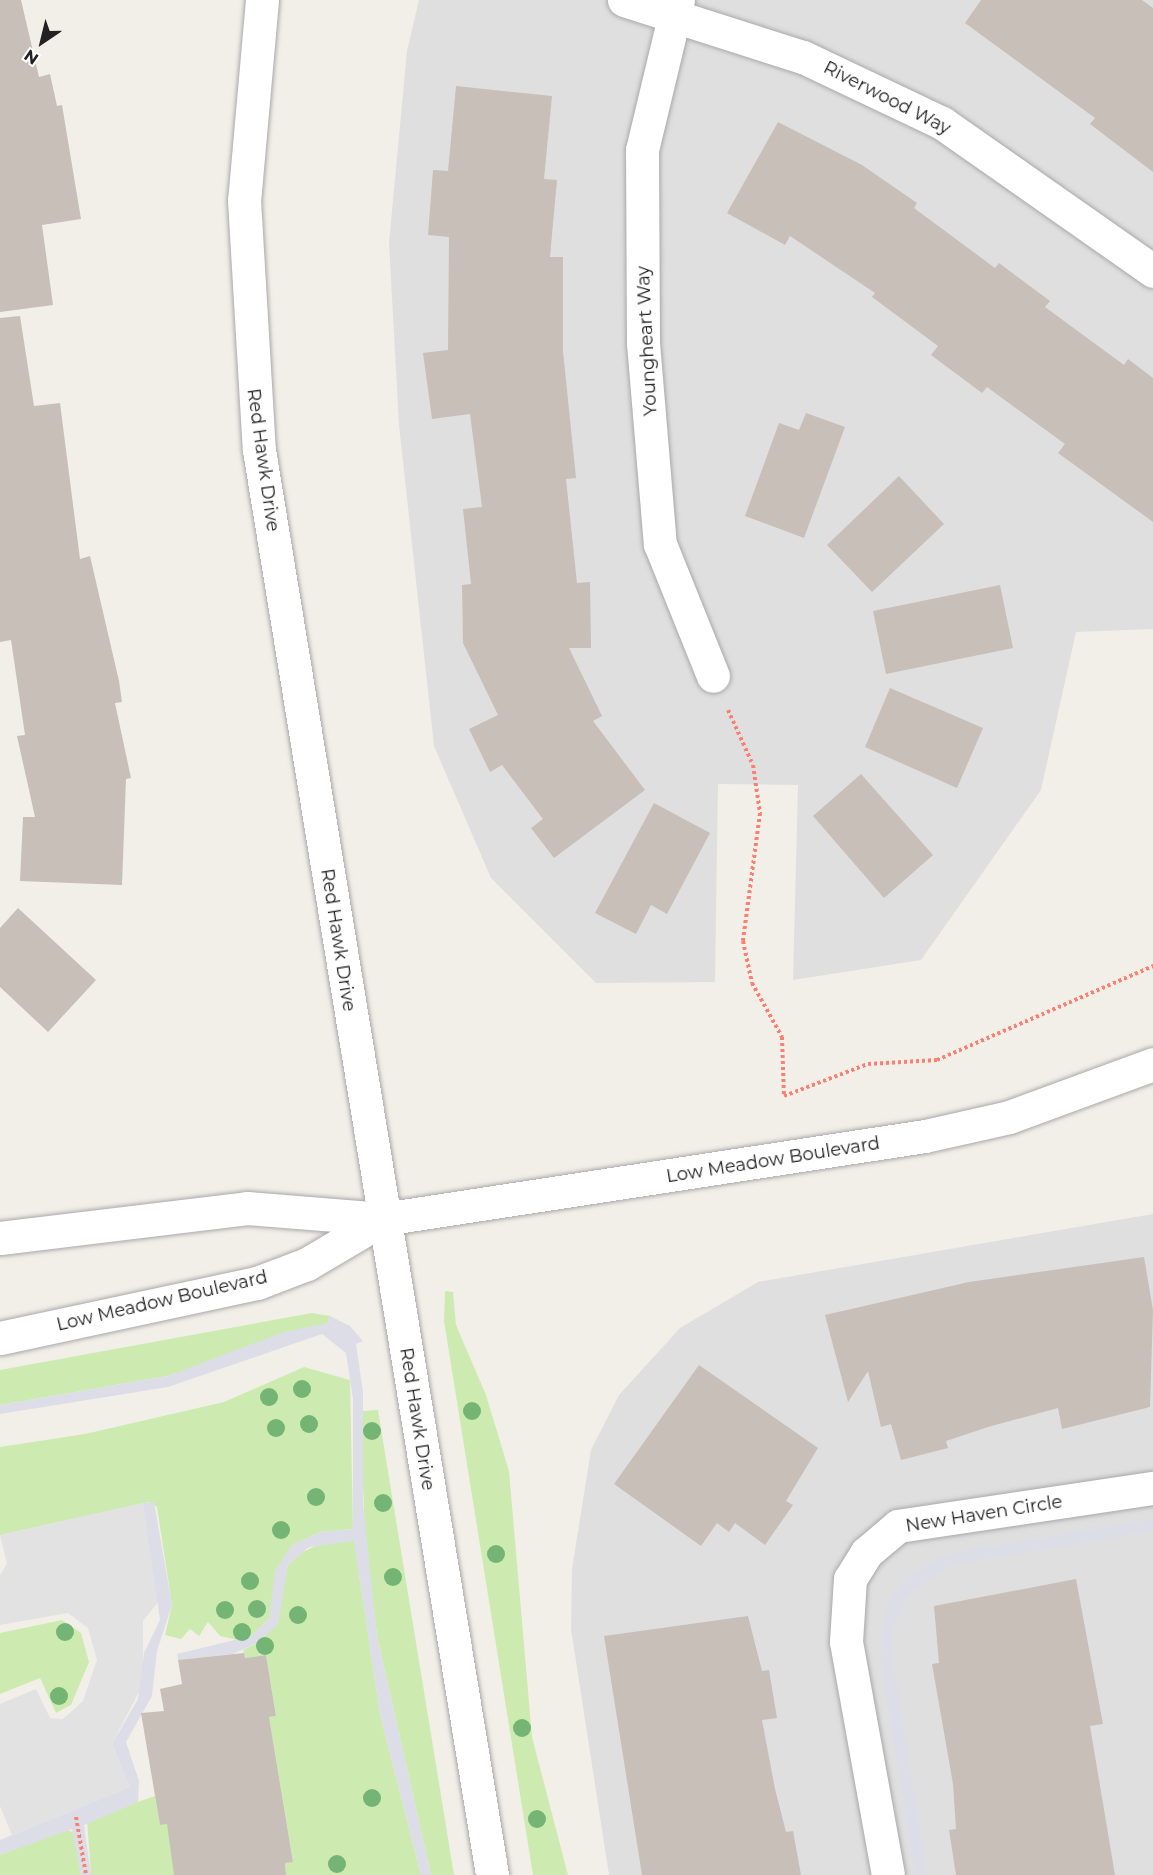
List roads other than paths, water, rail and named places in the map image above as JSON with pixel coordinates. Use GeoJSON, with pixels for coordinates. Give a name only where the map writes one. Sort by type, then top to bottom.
{"type":"FeatureCollection","features":[{"type":"Feature","properties":{"kind":"street","name":"Red Hawk Drive"},"geometry":{"type":"LineString","coordinates":[[262,0],[244,200],[249,358],[261,462],[492,1875]]}},
{"type":"Feature","properties":{"kind":"street","name":"Riverwood Way"},"geometry":{"type":"LineString","coordinates":[[624,0],[676,6],[803,57],[942,123],[1153,271]]}},
{"type":"Feature","properties":{"kind":"street","name":"Youngheart Way"},"geometry":{"type":"LineString","coordinates":[[676,6],[642,150],[643,343],[660,544],[713,676]]}},
{"type":"Feature","properties":{"kind":"street","name":"Low Meadow Boulevard"},"geometry":{"type":"LineString","coordinates":[[0,1238],[247,1208],[383,1219],[925,1136],[1009,1118],[1153,1064]]}},
{"type":"Feature","properties":{"kind":"street","name":"Low Meadow Boulevard"},"geometry":{"type":"LineString","coordinates":[[0,1338],[257,1283],[306,1264],[383,1219]]}},
{"type":"Feature","properties":{"kind":"street","name":"New Haven Circle"},"geometry":{"type":"LineString","coordinates":[[888,1875],[846,1642],[850,1579],[866,1553],[898,1526],[1153,1488]]}}]}
